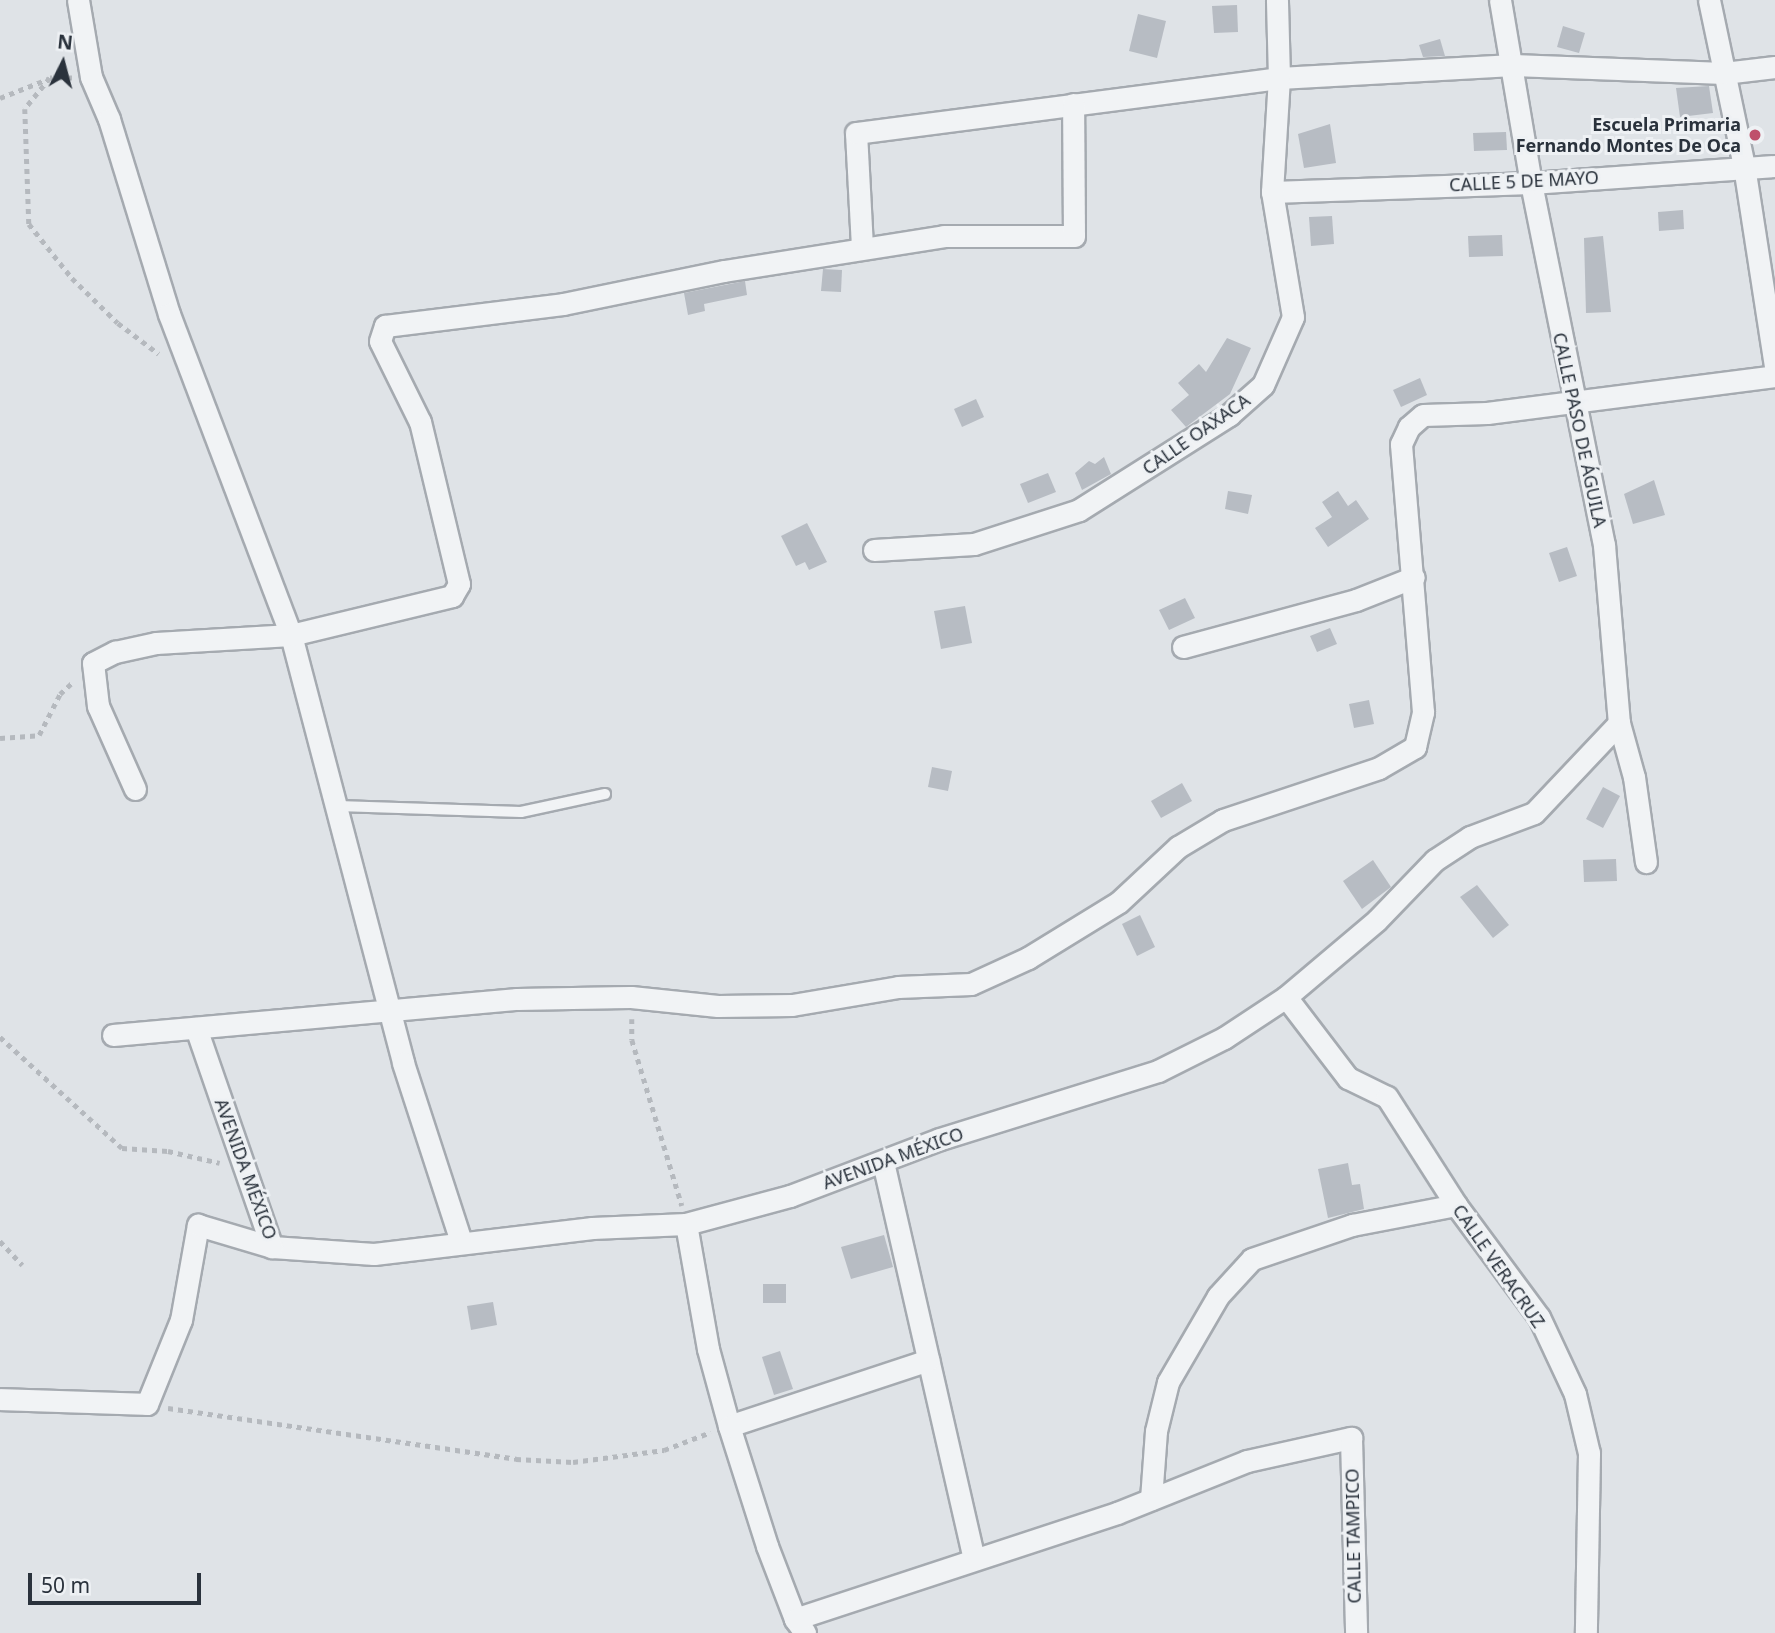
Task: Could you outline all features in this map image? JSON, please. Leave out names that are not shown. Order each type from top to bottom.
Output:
[{"type":"street","points":[[78,0],[91,78],[108,119],[169,314],[291,635],[338,806],[389,1010],[461,1241]]},
{"type":"street","name":"CALLE OAXACA","points":[[874,550],[974,544],[1079,510],[1229,415],[1263,385],[1293,317],[1272,192],[1279,78],[1277,0]]},
{"type":"street","name":"CALLE PASO DE ÁGUILA","points":[[1500,0],[1572,399],[1605,545],[1619,723],[1634,777],[1646,862]]},
{"type":"street","points":[[1709,0],[1744,166],[1775,366]]},
{"type":"street","points":[[862,247],[856,133],[1279,78],[1513,65],[1724,73],[1775,67]]},
{"type":"street","points":[[135,789],[98,706],[93,663],[115,652],[156,643],[291,635],[452,596],[459,584],[420,422],[380,341],[385,326],[563,304],[862,247],[944,236],[1074,236],[1073,104]]},
{"type":"street","name":"CALLE 5 DE MAYO","points":[[1272,192],[1531,183],[1744,166],[1775,166]]},
{"type":"street","points":[[113,1035],[517,999],[631,997],[718,1006],[792,1005],[898,986],[971,984],[1028,958],[1119,902],[1178,848],[1223,820],[1379,768],[1415,747],[1423,712],[1401,444],[1409,427],[1423,415],[1487,413],[1572,399],[1775,376]]},
{"type":"street","points":[[1183,647],[1356,600],[1414,578]]},
{"type":"street","name":"AVENIDA MÉXICO","points":[[196,1028],[272,1247],[374,1254],[461,1241],[686,1224],[790,1196],[940,1139],[1158,1071],[1224,1038],[1286,996],[1377,919],[1435,860],[1470,836],[1534,813],[1619,723]]},
{"type":"street","name":"CALLE VERACRUZ","points":[[1286,996],[1348,1079],[1387,1097],[1455,1205],[1539,1317],[1575,1394],[1589,1453],[1586,1633]]},
{"type":"street","points":[[883,1162],[974,1558]]},
{"type":"street","points":[[686,1224],[708,1349],[729,1426],[800,1626],[974,1558],[1151,1499],[1156,1431],[1168,1382],[1218,1296],[1252,1259],[1352,1226],[1455,1205]]},
{"type":"street","points":[[0,1399],[147,1404],[181,1320],[198,1225],[272,1247]]},
{"type":"street","points":[[729,1426],[928,1360]]},
{"type":"street","name":"CALLE TAMPICO","points":[[1151,1499],[1247,1461],[1351,1438],[1356,1633]]},
{"type":"lane","points":[[338,806],[521,812],[605,794]]},
{"type":"path","points":[[0,98],[50,78],[91,78]]},
{"type":"path","points":[[50,78],[25,109],[29,224],[72,278],[118,323],[157,349],[162,360]]},
{"type":"path","points":[[0,738],[39,735],[60,694],[93,663]]},
{"type":"path","points":[[631,997],[632,1040],[670,1156],[686,1224]]},
{"type":"path","points":[[0,1037],[121,1149],[168,1151],[245,1170]]},
{"type":"path","points":[[0,1241],[22,1265]]},
{"type":"path","points":[[147,1404],[516,1459],[573,1462],[664,1450],[729,1426]]},
{"type":"building","points":[[1237,5],[1238,32],[1214,33],[1212,6]]},
{"type":"building","points":[[1138,14],[1166,21],[1157,58],[1129,51]]},
{"type":"building","points":[[1563,26],[1585,33],[1579,53],[1557,47]]},
{"type":"building","points":[[1440,39],[1445,56],[1423,57],[1419,45]]},
{"type":"building","points":[[1709,86],[1713,113],[1680,117],[1676,88]]},
{"type":"building","points":[[1330,124],[1336,163],[1304,168],[1298,134]]},
{"type":"building","points":[[1506,132],[1507,150],[1474,151],[1473,133]]},
{"type":"building","points":[[1683,210],[1684,229],[1659,231],[1658,212]]},
{"type":"building","points":[[1332,216],[1334,244],[1311,246],[1309,217]]},
{"type":"building","points":[[1502,235],[1503,256],[1469,257],[1468,236]]},
{"type":"building","points":[[1603,236],[1611,312],[1586,313],[1584,238]]},
{"type":"building","points":[[823,269],[842,270],[841,292],[821,291]]},
{"type":"building","points":[[745,281],[747,295],[704,304],[705,311],[688,315],[684,293]]},
{"type":"building","points":[[1227,338],[1251,348],[1230,394],[1186,427],[1171,410],[1189,395],[1178,383],[1199,364],[1206,372]]},
{"type":"building","points":[[1420,378],[1427,395],[1401,407],[1393,390]]},
{"type":"building","points":[[976,399],[984,417],[962,427],[954,409]]},
{"type":"building","points":[[1104,457],[1111,474],[1082,490],[1075,473],[1089,461],[1095,464]]},
{"type":"building","points":[[1048,473],[1056,492],[1028,503],[1020,484]]},
{"type":"building","points":[[1654,480],[1665,515],[1633,524],[1624,494]]},
{"type":"building","points":[[1228,491],[1252,495],[1248,514],[1225,509]]},
{"type":"building","points":[[1338,491],[1348,506],[1356,500],[1369,519],[1328,547],[1315,528],[1332,517],[1322,502]]},
{"type":"building","points":[[807,523],[827,562],[809,570],[805,562],[796,566],[781,536]]},
{"type":"building","points":[[1567,547],[1577,576],[1559,582],[1549,553]]},
{"type":"building","points":[[1185,598],[1195,618],[1169,630],[1159,610]]},
{"type":"building","points":[[965,606],[972,643],[941,649],[934,611]]},
{"type":"building","points":[[1330,628],[1337,644],[1317,652],[1310,636]]},
{"type":"building","points":[[1369,700],[1374,724],[1354,728],[1349,704]]},
{"type":"building","points":[[932,767],[952,771],[948,791],[928,787]]},
{"type":"building","points":[[1182,783],[1192,801],[1161,818],[1151,801]]},
{"type":"building","points":[[1603,787],[1620,796],[1603,828],[1586,819]]},
{"type":"building","points":[[1616,859],[1617,881],[1584,882],[1583,860]]},
{"type":"building","points":[[1373,860],[1391,887],[1362,909],[1343,881]]},
{"type":"building","points":[[1477,885],[1509,925],[1493,938],[1460,897]]},
{"type":"building","points":[[1140,915],[1155,947],[1137,956],[1122,924]]},
{"type":"building","points":[[1348,1163],[1352,1185],[1360,1184],[1364,1209],[1328,1218],[1318,1169]]},
{"type":"building","points":[[884,1235],[893,1267],[851,1279],[841,1247]]},
{"type":"building","points":[[763,1284],[786,1284],[786,1303],[763,1303]]},
{"type":"building","points":[[493,1302],[497,1325],[471,1330],[467,1306]]},
{"type":"building","points":[[780,1351],[793,1389],[774,1395],[762,1357]]},
{"type":"place","name":"Escuela Primaria Fernando Montes De Oca","points":[[1755,135]]}]
